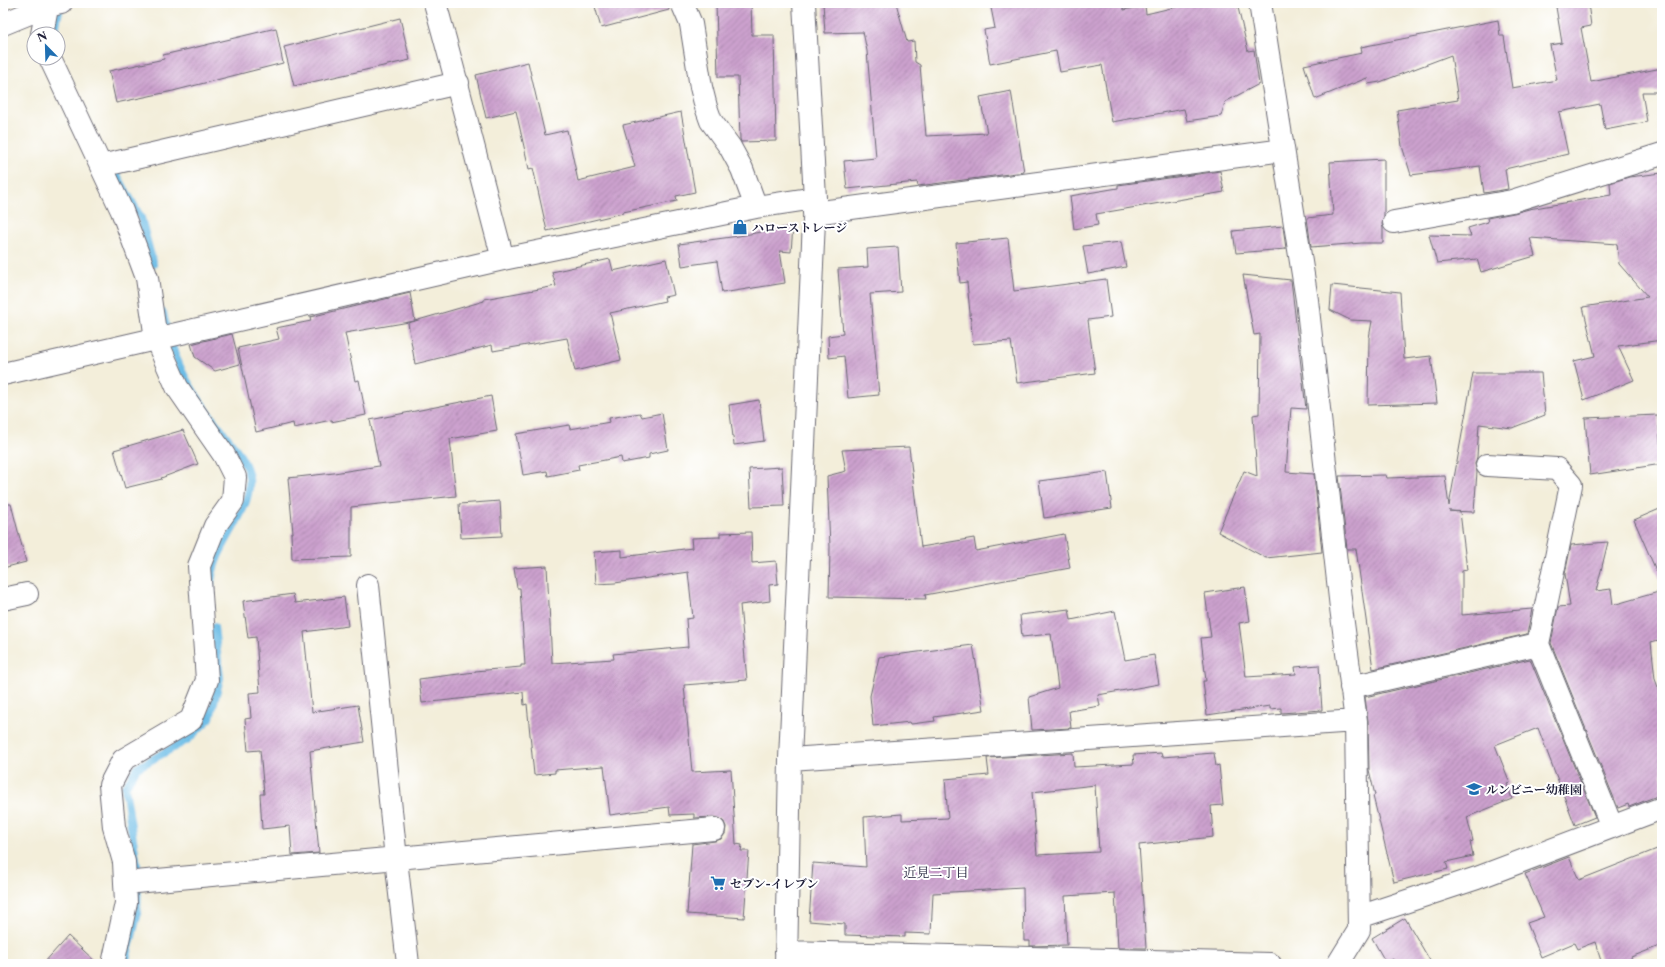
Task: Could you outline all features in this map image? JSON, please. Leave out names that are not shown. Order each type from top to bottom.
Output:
[{"type":"street","points":[[435,3],[458,83],[464,114],[503,259]]},
{"type":"street","points":[[682,3],[690,24],[706,107],[712,120],[730,147],[742,169],[756,207]]},
{"type":"street","points":[[804,3],[815,205],[790,759],[786,958],[1270,964]]},
{"type":"street","points":[[1260,3],[1307,300],[1341,608],[1356,721],[1359,930],[1338,964]]},
{"type":"street","points":[[3,24],[52,4]]},
{"type":"street","points":[[45,26],[52,4]]},
{"type":"street","points":[[54,66],[122,211],[147,278],[156,339],[177,388],[224,455],[235,477],[233,501],[215,526],[199,566],[207,680],[191,720],[123,760],[110,785],[114,827],[124,862],[126,903],[112,964]]},
{"type":"street","points":[[100,166],[458,83]]},
{"type":"street","points":[[3,374],[503,259],[756,207],[815,205],[1283,150]]},
{"type":"street","points":[[1394,222],[1512,201],[1662,154]]},
{"type":"street","points":[[1487,465],[1557,469],[1571,485],[1538,644],[1612,826]]},
{"type":"street","points":[[368,584],[408,964]]},
{"type":"street","points":[[3,599],[27,594]]},
{"type":"street","points":[[1352,687],[1538,644]]},
{"type":"street","points":[[790,759],[1356,721]]},
{"type":"street","points":[[1359,916],[1477,878],[1662,808]]},
{"type":"street","points":[[125,883],[714,829]]},
{"type":"building","points":[[594,3],[668,3],[669,10],[601,28]]},
{"type":"building","points":[[716,3],[751,3],[752,35],[774,35],[776,141],[741,142],[738,77],[718,77]]},
{"type":"building","points":[[823,3],[896,3],[907,42],[914,41],[915,62],[920,65],[926,136],[987,133],[980,97],[1011,91],[1024,172],[918,186],[917,182],[847,189],[844,161],[876,158],[867,51],[863,32],[825,33]]},
{"type":"building","points":[[990,3],[1123,3],[1124,10],[1145,6],[1146,14],[1192,3],[1237,3],[1248,51],[1254,50],[1259,84],[1225,102],[1221,116],[1187,121],[1184,109],[1112,122],[1102,65],[1060,72],[1056,51],[990,64],[984,30],[995,28]]},
{"type":"building","points":[[1588,3],[1591,26],[1581,28],[1591,82],[1662,68],[1662,92],[1642,92],[1647,122],[1605,130],[1600,104],[1559,112],[1568,154],[1505,169],[1508,189],[1484,193],[1480,166],[1411,175],[1402,146],[1397,110],[1458,100],[1451,55],[1380,82],[1368,84],[1367,78],[1315,99],[1304,65],[1362,53],[1361,47],[1498,20],[1500,36],[1504,36],[1512,88],[1557,80],[1550,45],[1562,43],[1556,7]]},
{"type":"building","points":[[400,18],[410,60],[294,86],[284,47]]},
{"type":"building","points":[[276,28],[283,63],[173,91],[116,103],[109,71],[164,59],[163,55]]},
{"type":"building","points":[[528,62],[545,135],[567,130],[578,181],[635,167],[623,125],[681,112],[695,192],[676,196],[677,201],[623,212],[547,231],[533,168],[529,169],[516,111],[486,118],[476,75]]},
{"type":"building","points":[[1384,159],[1384,216],[1382,224],[1383,243],[1311,247],[1307,218],[1333,215],[1330,162]]},
{"type":"building","points":[[1220,171],[1224,192],[1096,214],[1098,225],[1074,229],[1070,196],[1118,188],[1118,185]]},
{"type":"building","points":[[1662,173],[1662,340],[1618,346],[1634,380],[1584,400],[1574,361],[1595,356],[1583,307],[1648,297],[1619,264],[1617,244],[1530,238],[1535,256],[1481,272],[1477,259],[1437,263],[1429,235],[1471,236],[1468,228],[1488,222],[1487,218],[1611,195],[1610,183],[1629,177]]},
{"type":"building","points":[[793,226],[791,252],[780,251],[785,283],[722,293],[717,261],[682,266],[679,244],[739,236]]},
{"type":"building","points":[[1283,226],[1286,249],[1236,253],[1233,231]]},
{"type":"building","points":[[1008,238],[1014,291],[1106,279],[1111,317],[1088,320],[1095,373],[1017,383],[1011,341],[973,344],[967,282],[960,283],[956,243]]},
{"type":"building","points":[[1121,242],[1126,267],[1088,274],[1083,246]]},
{"type":"building","points":[[898,247],[901,292],[870,294],[879,395],[848,398],[844,356],[829,358],[828,336],[843,334],[838,269],[868,267],[867,249]]},
{"type":"building","points":[[610,259],[613,271],[666,259],[674,295],[664,297],[665,301],[610,313],[621,360],[575,371],[567,338],[493,351],[492,345],[415,364],[408,323],[484,301],[484,299],[556,286],[552,272]]},
{"type":"building","points":[[1243,275],[1291,280],[1306,409],[1291,408],[1286,472],[1314,474],[1322,552],[1266,558],[1218,532],[1244,471],[1257,476],[1253,415],[1259,414],[1260,334],[1254,335]]},
{"type":"building","points":[[1332,285],[1400,292],[1404,359],[1431,356],[1437,403],[1368,405],[1369,338],[1372,321],[1350,320],[1330,310]]},
{"type":"building","points":[[410,293],[415,321],[345,333],[355,381],[359,380],[366,415],[331,422],[331,420],[294,428],[293,423],[256,432],[238,348],[279,339],[276,328],[311,321],[310,317]]},
{"type":"building","points":[[232,334],[240,364],[215,371],[195,357],[191,344]]},
{"type":"building","points":[[1473,373],[1541,373],[1545,415],[1512,428],[1479,424],[1477,457],[1475,464],[1477,472],[1474,512],[1449,511],[1460,512],[1467,570],[1462,571],[1462,615],[1532,609],[1527,634],[1373,669],[1356,549],[1347,549],[1339,476],[1386,475],[1387,478],[1445,476],[1449,506]]},
{"type":"building","points":[[491,396],[497,431],[450,439],[456,496],[351,507],[351,557],[292,559],[291,533],[293,533],[288,478],[379,466],[370,420]]},
{"type":"building","points":[[759,400],[764,441],[734,445],[729,405]]},
{"type":"building","points":[[640,413],[642,417],[662,413],[668,450],[649,454],[649,458],[622,463],[621,457],[578,465],[579,470],[548,476],[547,471],[523,475],[516,434],[569,425],[570,429],[610,422],[609,418]]},
{"type":"building","points":[[1658,415],[1662,464],[1590,475],[1585,418]]},
{"type":"building","points":[[183,430],[198,464],[161,478],[162,479],[125,488],[114,450]]},
{"type":"building","points":[[909,447],[921,547],[974,538],[976,551],[1064,534],[1070,568],[925,595],[926,599],[829,597],[830,547],[827,476],[846,471],[842,450]]},
{"type":"building","points":[[782,467],[784,506],[751,507],[749,469]]},
{"type":"building","points":[[1107,472],[1112,508],[1044,518],[1039,481]]},
{"type":"building","points":[[500,501],[502,536],[461,538],[459,504]]},
{"type":"building","points":[[3,504],[11,504],[26,562],[3,568]]},
{"type":"building","points":[[1662,508],[1662,584],[1634,520]]},
{"type":"building","points":[[751,532],[752,563],[776,561],[778,584],[769,585],[770,601],[740,605],[747,680],[684,685],[692,772],[731,770],[736,844],[742,845],[741,851],[749,851],[744,918],[687,914],[692,844],[721,839],[725,834],[726,827],[724,822],[719,818],[713,817],[694,818],[694,814],[670,815],[669,807],[610,815],[604,766],[555,770],[555,773],[534,775],[527,704],[524,705],[523,692],[422,703],[419,679],[475,671],[521,667],[521,665],[525,665],[520,588],[517,588],[514,568],[547,566],[552,663],[614,659],[613,654],[688,647],[686,619],[693,618],[688,572],[615,583],[596,584],[594,552],[622,550],[622,557],[692,548],[691,538],[720,537],[720,533]]},
{"type":"building","points":[[1608,542],[1596,591],[1611,589],[1613,605],[1662,591],[1662,639],[1651,642],[1655,679],[1662,698],[1662,794],[1629,807],[1628,804],[1618,808],[1551,643],[1558,607],[1570,606],[1565,574],[1571,545]]},
{"type":"building","points":[[1245,587],[1250,621],[1239,623],[1246,677],[1296,674],[1295,667],[1319,665],[1322,710],[1281,713],[1281,708],[1270,709],[1270,706],[1207,715],[1203,681],[1206,681],[1201,638],[1211,637],[1205,593]]},
{"type":"building","points":[[293,594],[295,603],[344,597],[348,626],[304,632],[312,712],[358,705],[364,742],[310,751],[319,853],[292,855],[290,826],[262,829],[260,794],[264,794],[260,750],[248,751],[245,719],[251,718],[249,693],[260,692],[256,637],[248,638],[243,601]]},
{"type":"building","points":[[1069,609],[1071,620],[1115,611],[1125,660],[1154,655],[1159,684],[1098,695],[1100,706],[1069,711],[1071,728],[1032,730],[1029,697],[1058,688],[1051,634],[1022,637],[1020,615]]},
{"type":"building","points":[[973,645],[984,710],[934,717],[935,721],[873,726],[870,696],[879,657]]},
{"type":"building","points":[[1530,659],[1595,817],[1575,825],[1538,728],[1495,745],[1510,783],[1507,784],[1512,799],[1467,817],[1473,841],[1470,842],[1473,856],[1446,862],[1448,869],[1394,882],[1373,796],[1375,795],[1369,770],[1368,721],[1365,697]]},
{"type":"building","points":[[1073,753],[1074,767],[1134,764],[1133,755],[1161,753],[1162,757],[1214,753],[1216,766],[1219,765],[1223,805],[1211,806],[1213,837],[1139,845],[1146,948],[1118,948],[1115,893],[1065,896],[1067,945],[1030,946],[1030,941],[1024,941],[1023,888],[933,893],[931,934],[905,933],[905,937],[845,935],[845,924],[809,921],[813,863],[866,867],[864,817],[902,814],[902,820],[948,818],[945,779],[989,775],[987,758]],"holes":[[[1095,785],[1099,852],[1037,855],[1032,792]]]},
{"type":"building","points":[[1662,847],[1662,945],[1631,957],[1633,964],[1602,964],[1595,942],[1577,949],[1574,943],[1541,957],[1527,923],[1544,917],[1525,874],[1569,857],[1579,880]]},
{"type":"building","points":[[1405,918],[1432,964],[1396,964],[1393,959],[1386,963],[1372,938]]},
{"type":"building","points":[[68,936],[98,964],[43,964]]},
{"type":"waterway","points":[[56,26],[60,6]]},
{"type":"waterway","points":[[113,168],[141,218],[153,264]]},
{"type":"waterway","points":[[163,313],[171,343],[183,373],[209,414],[233,444],[247,469],[249,478],[248,492],[244,506],[216,561],[212,576],[211,591]]},
{"type":"waterway","points":[[125,964],[137,916],[138,872],[125,787],[137,768],[187,740],[210,718],[220,678],[214,627]]},
{"type":"place","name":"ハローストレージ","points":[[740,227]]},
{"type":"place","name":"ルンビニー幼稚園","points":[[1474,789]]},
{"type":"place","name":"セブン-イレブン","points":[[718,883]]},
{"type":"district","name":"近見二丁目","points":[[936,872]]}]
